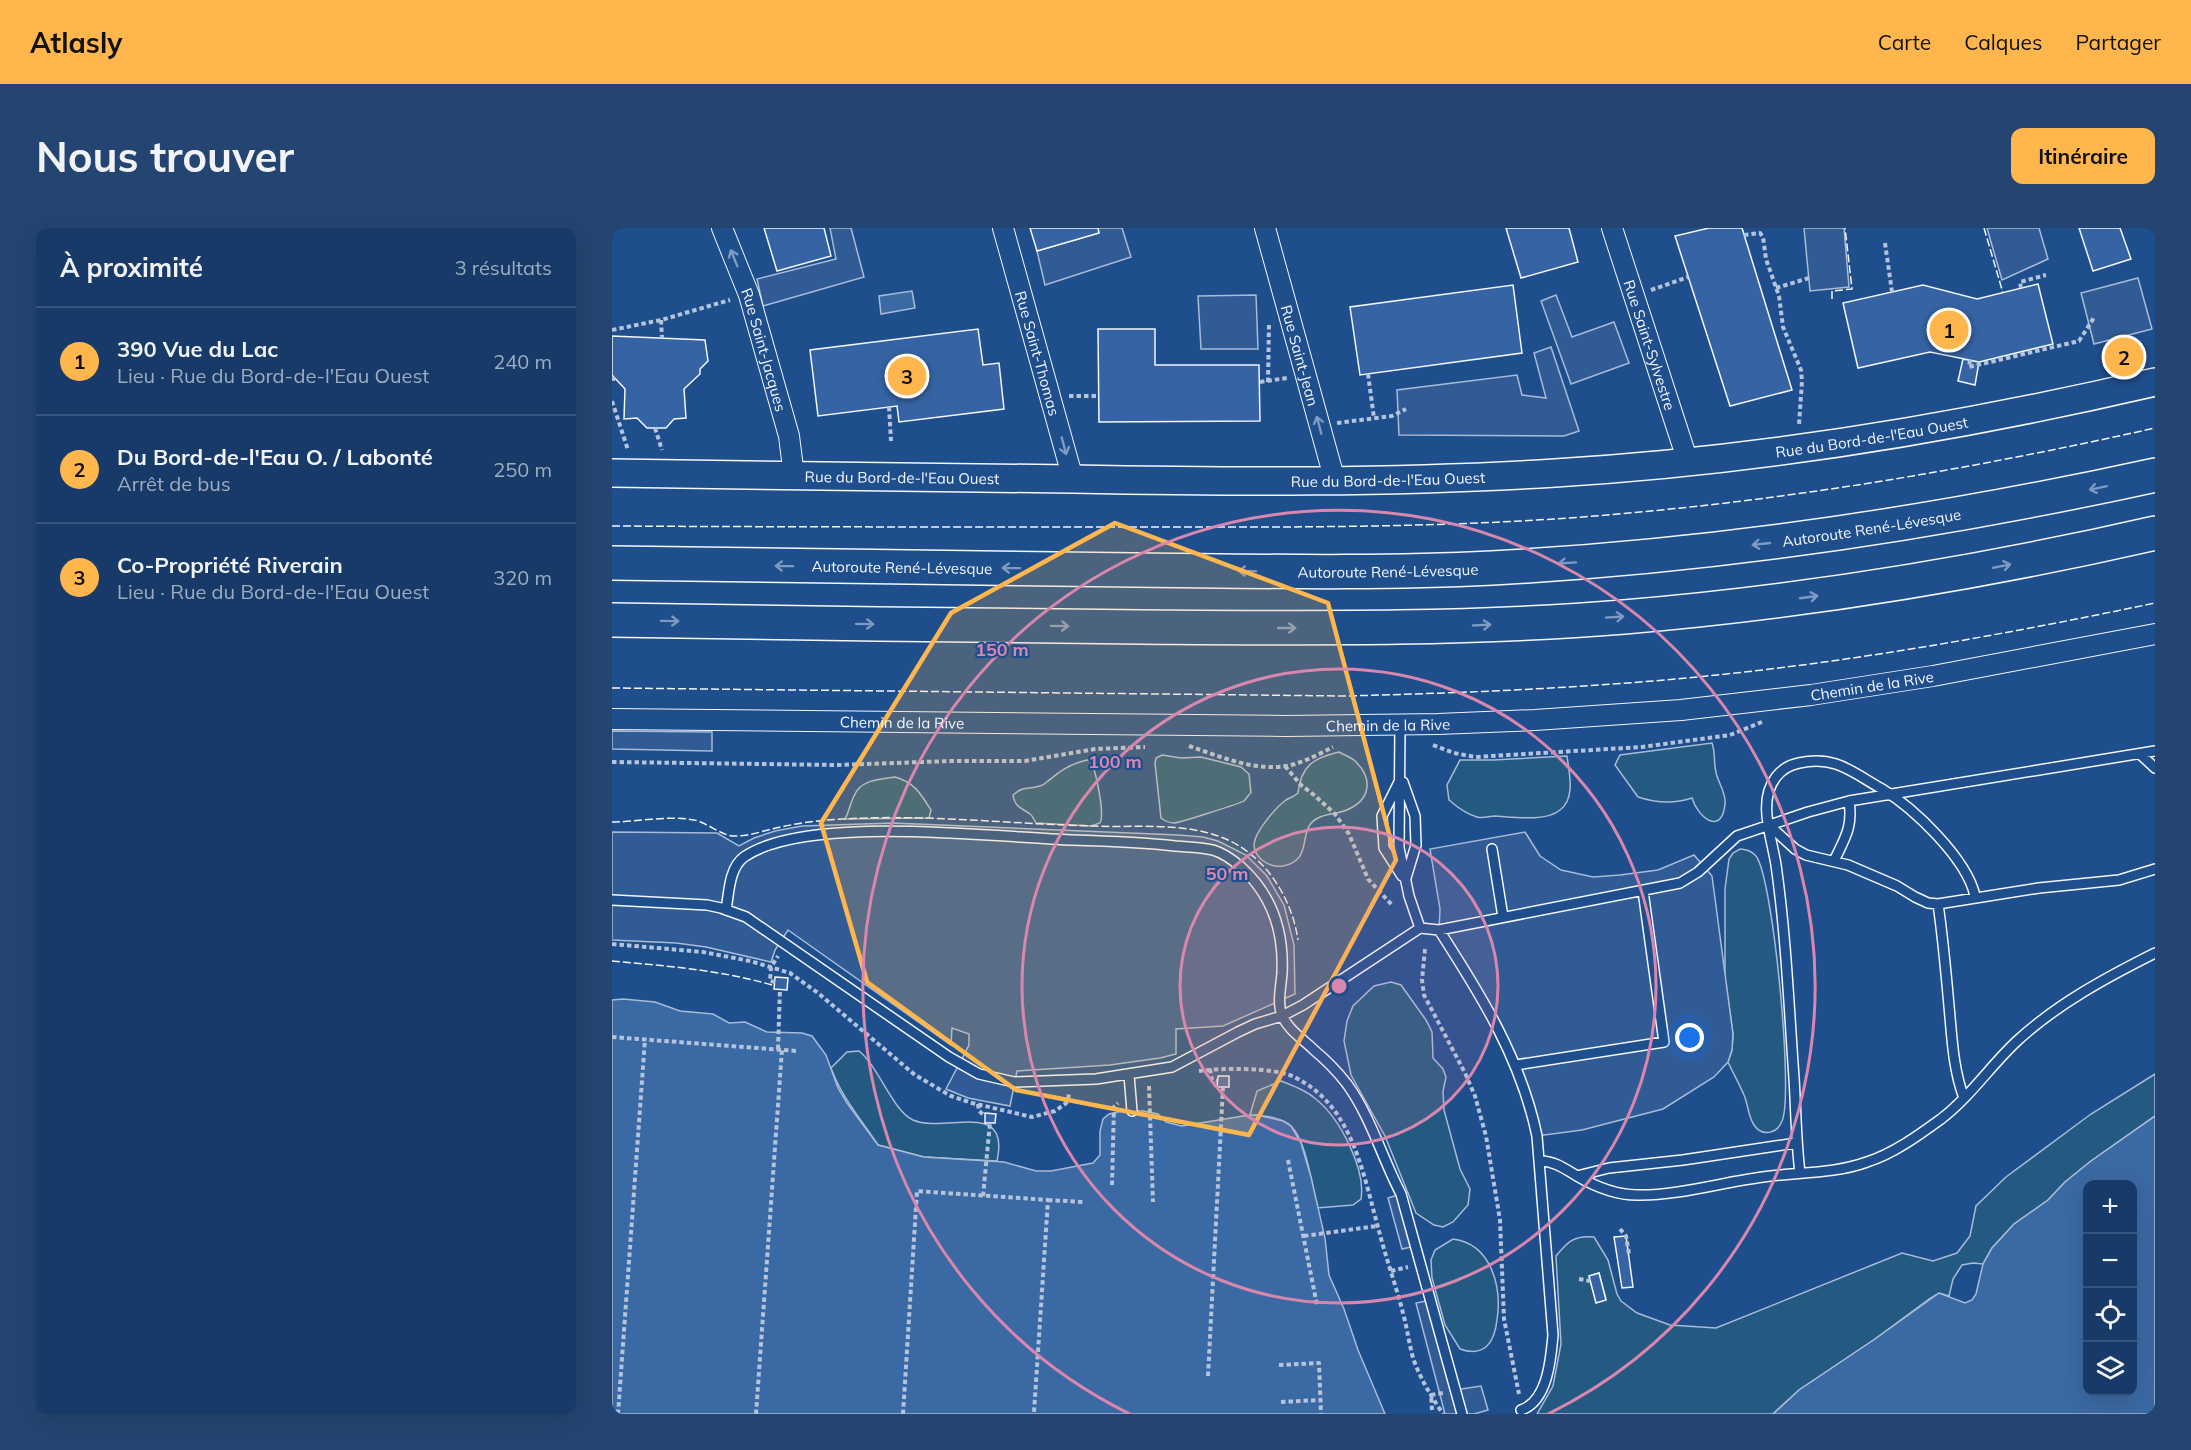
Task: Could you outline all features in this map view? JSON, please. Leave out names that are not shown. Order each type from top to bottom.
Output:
[{"type":"highway","name":"Autoroute René-Lévesque","points":[[612,563],[1306,572],[1490,568],[1647,557],[1845,534],[1992,509],[2155,475]]},
{"type":"highway","points":[[612,620],[1368,629],[1537,622],[1669,613],[1849,591],[1959,574],[2155,534]]},
{"type":"street","name":"Rue Saint-Jacques","points":[[722,228],[749,295],[789,436],[794,476]]},
{"type":"street","name":"Rue Saint-Thomas","points":[[1003,228],[1073,479]]},
{"type":"street","name":"Rue Saint-Jean","points":[[1265,228],[1335,481]]},
{"type":"street","name":"Rue Saint-Sylvestre","points":[[1612,228],[1688,462]]},
{"type":"street","name":"Rue du Bord-de-l'Eau Ouest","points":[[612,473],[1335,481],[1555,473],[1688,462],[1834,445],[1930,429],[2155,382]]},
{"type":"street","name":"Chemin de la Rive","points":[[612,719],[1286,726],[1535,720],[1681,710],[1783,699],[1933,676],[2155,634]]},
{"type":"lane","points":[[1400,725],[1399,848],[1405,881],[1420,928]]},
{"type":"lane","points":[[612,900],[683,903],[726,910],[759,924],[931,1046],[979,1074],[1014,1082],[1096,1079],[1172,1067],[1256,1024],[1282,1016],[1420,928],[1439,930],[1668,886],[1689,879],[1737,836],[1849,801],[2155,751]]},
{"type":"lane","points":[[2140,754],[2155,768]]},
{"type":"lane","points":[[1800,1173],[1781,917],[1776,865],[1768,825],[1767,807],[1770,786],[1783,769],[1792,765],[1827,760],[1838,764],[1889,793],[1922,820],[1970,878],[1975,896]]},
{"type":"lane","points":[[1401,777],[1382,816],[1384,848],[1405,881]]},
{"type":"lane","points":[[1401,777],[1415,816],[1416,845],[1405,881]]},
{"type":"lane","points":[[1834,861],[1851,823],[1849,801]]},
{"type":"lane","points":[[1768,825],[1795,849],[1806,855],[1867,872],[1928,903],[1938,904],[1975,896],[2108,882],[2155,868]]},
{"type":"lane","points":[[726,910],[734,870],[744,857],[767,846],[817,835],[910,832],[1157,844],[1212,849],[1234,861],[1248,873],[1274,912],[1282,947],[1280,1005],[1282,1016],[1288,1026],[1322,1057],[1348,1086],[1365,1115],[1401,1194],[1462,1414]]},
{"type":"lane","points":[[1492,849],[1503,917]]},
{"type":"lane","points":[[1516,1065],[1664,1042],[1642,891]]},
{"type":"lane","points":[[1938,904],[1952,1039],[1957,1076],[1964,1098]]},
{"type":"lane","points":[[1439,930],[1485,1001],[1516,1065],[1531,1110],[1540,1161],[1552,1341],[1550,1360],[1539,1394],[1531,1405],[1521,1410]]},
{"type":"lane","points":[[1540,1161],[1558,1165],[1612,1192],[1639,1195],[1849,1168],[1869,1162],[1942,1118],[1964,1098],[2015,1042],[2032,1028],[2096,985],[2155,953]]},
{"type":"lane","points":[[1130,1075],[1132,1111]]},
{"type":"lane","points":[[1577,1176],[1609,1168],[1683,1160],[1796,1143]]},
{"type":"path","points":[[1744,235],[1760,233],[1763,237],[1766,259],[1776,288],[1783,327],[1802,376],[1799,425]]},
{"type":"path","points":[[1885,243],[1892,292]]},
{"type":"path","points":[[2021,288],[2020,282],[2046,275]]},
{"type":"path","points":[[1634,296],[1688,277]]},
{"type":"path","points":[[1776,288],[1809,278]]},
{"type":"path","points":[[612,330],[661,320],[749,295]]},
{"type":"path","points":[[1970,360],[1969,367],[2079,341],[2095,316]]},
{"type":"path","points":[[661,320],[662,338]]},
{"type":"path","points":[[1268,382],[1269,322]]},
{"type":"path","points":[[1260,382],[1305,373]]},
{"type":"path","points":[[1368,374],[1374,418]]},
{"type":"path","points":[[1050,396],[1099,396]]},
{"type":"path","points":[[612,401],[628,450]]},
{"type":"path","points":[[889,407],[891,441]]},
{"type":"path","points":[[1319,426],[1392,416],[1406,409]]},
{"type":"path","points":[[655,428],[662,451]]},
{"type":"path","name":"Chemin de la Rive","points":[[1180,746],[1188,746],[1248,764],[1286,766],[1304,761],[1340,745]]},
{"type":"path","points":[[612,762],[838,765],[950,760],[1025,761],[1095,749],[1155,746]]},
{"type":"path","points":[[1286,766],[1300,785],[1327,805],[1340,820],[1349,834],[1368,879],[1393,906]]},
{"type":"path","points":[[612,944],[703,952],[771,967],[790,974],[801,980],[842,1013],[915,1075],[951,1096],[1032,1117],[1054,1111],[1068,1101],[1069,1095]]},
{"type":"path","points":[[1425,949],[1422,980],[1424,995],[1468,1080],[1486,1136],[1500,1220],[1504,1319],[1519,1394]]},
{"type":"path","points":[[771,967],[769,979],[775,982]]},
{"type":"path","points":[[756,1414],[780,1049],[780,989]]},
{"type":"path","points":[[842,1013],[845,1008]]},
{"type":"path","points":[[612,1037],[797,1051]]},
{"type":"path","points":[[618,1414],[645,1039]]},
{"type":"path","points":[[1210,1069],[1212,1080],[1217,1081]]},
{"type":"path","points":[[1193,1070],[1287,1074],[1309,1086],[1321,1096],[1341,1120],[1367,1180],[1413,1356],[1431,1395],[1443,1414]]},
{"type":"path","points":[[1208,1376],[1223,1087]]},
{"type":"path","points":[[1149,1090],[1153,1202]]},
{"type":"path","points":[[978,1104],[979,1111],[985,1116]]},
{"type":"path","points":[[1112,1185],[1114,1107]]},
{"type":"path","points":[[983,1196],[990,1123]]},
{"type":"path","points":[[1288,1160],[1317,1305]]},
{"type":"path","points":[[903,1414],[917,1191],[1083,1202]]},
{"type":"path","points":[[1034,1412],[1048,1200]]},
{"type":"path","points":[[1304,1236],[1378,1226]]},
{"type":"path","points":[[1620,1229],[1626,1236],[1629,1254]]},
{"type":"path","points":[[1391,1270],[1407,1267]]},
{"type":"path","points":[[1579,1280],[1590,1281]]},
{"type":"path","points":[[1279,1365],[1319,1363],[1321,1414]]},
{"type":"path","points":[[1431,1395],[1439,1393]]},
{"type":"path","points":[[1431,1395],[1432,1410]]},
{"type":"path","points":[[1281,1402],[1320,1400]]},
{"type":"highlighted area","points":[[1115,523],[1328,603],[1396,860],[1249,1135],[1016,1090],[867,982],[821,823],[951,613]]},
{"type":"shaded area","points":[[830,228],[851,228],[864,277],[763,306],[757,279],[836,259]]},
{"type":"shaded area","points":[[1098,228],[1122,228],[1131,257],[1045,285],[1037,251],[1099,233]]},
{"type":"shaded area","points":[[1804,228],[1844,228],[1849,287],[1810,291]]},
{"type":"shaded area","points":[[1987,228],[2039,228],[2048,259],[2002,280]]},
{"type":"shaded area","points":[[2138,278],[2152,329],[2094,344],[2081,293]]},
{"type":"shaded area","points":[[912,291],[915,308],[881,314],[879,296]]},
{"type":"shaded area","points":[[1256,295],[1258,349],[1201,349],[1198,296]]},
{"type":"shaded area","points":[[1556,295],[1572,337],[1614,322],[1629,363],[1571,384],[1541,301]]},
{"type":"shaded area","points":[[1551,347],[1579,431],[1564,436],[1399,435],[1397,390],[1517,375],[1522,395],[1546,398],[1534,353]]},
{"type":"shaded area","points":[[612,731],[712,732],[712,751],[612,749]]},
{"type":"shaded area","points":[[1712,743],[1716,772],[1725,800],[1723,814],[1715,821],[1704,817],[1699,812],[1692,798],[1665,802],[1638,797],[1615,765],[1620,755]]},
{"type":"shaded area","points":[[1339,752],[1361,767],[1367,780],[1362,799],[1349,809],[1322,816],[1311,823],[1302,851],[1293,863],[1277,866],[1264,862],[1257,855],[1254,846],[1262,827],[1282,803],[1298,793],[1305,770],[1315,760]]},
{"type":"shaded area","points":[[1162,755],[1181,758],[1201,757],[1241,767],[1249,774],[1251,793],[1244,801],[1178,822],[1167,822],[1161,818],[1155,763],[1156,758]]},
{"type":"shaded area","points":[[1567,756],[1570,792],[1565,805],[1554,814],[1520,818],[1495,816],[1479,818],[1458,808],[1449,800],[1447,785],[1460,760]]},
{"type":"shaded area","points":[[1087,760],[1091,761],[1101,802],[1100,823],[1091,826],[1036,823],[1031,815],[1015,803],[1013,795],[1017,792],[1042,785],[1064,769]]},
{"type":"shaded area","points":[[895,777],[912,785],[920,794],[931,810],[929,818],[845,819],[854,796],[861,786],[871,781]]},
{"type":"shaded area","points":[[893,823],[1178,835],[1218,841],[1246,855],[1267,876],[1284,905],[1294,945],[1295,994],[1223,1026],[1176,1029],[1176,1054],[1110,1065],[1017,1071],[1010,1106],[968,1098],[946,1089],[969,1045],[969,1034],[952,1028],[951,1045],[788,930],[775,950],[771,962],[706,947],[612,940],[612,832],[717,833],[739,846],[775,831],[802,826]]},
{"type":"shaded area","points":[[1525,832],[1540,856],[1561,870],[1593,877],[1620,875],[1658,870],[1694,855],[1712,876],[1733,1034],[1732,1050],[1728,1062],[1714,1077],[1663,1109],[1582,1130],[1537,1136],[1516,1065],[1439,930],[1440,909],[1430,849]]},
{"type":"shaded area","points":[[1740,849],[1756,856],[1762,872],[1769,903],[1780,987],[1784,1031],[1785,1103],[1780,1125],[1769,1132],[1761,1131],[1754,1125],[1744,1095],[1728,1062],[1732,1050],[1733,1034],[1725,978],[1725,889],[1729,859]]},
{"type":"shaded area","points":[[1391,982],[1401,985],[1432,1032],[1433,1058],[1443,1069],[1446,1077],[1443,1091],[1444,1110],[1460,1169],[1470,1189],[1468,1205],[1453,1222],[1443,1227],[1434,1225],[1416,1213],[1385,1136],[1351,1075],[1344,1041],[1347,1021],[1353,1006],[1374,986]]},
{"type":"shaded area","points":[[612,1000],[655,1002],[680,1011],[713,1014],[729,1023],[745,1022],[767,1032],[802,1033],[812,1036],[826,1055],[838,1088],[847,1103],[878,1145],[924,1157],[1004,1162],[1036,1171],[1051,1171],[1093,1163],[1100,1155],[1100,1131],[1103,1119],[1109,1114],[1122,1111],[1158,1114],[1166,1122],[1182,1126],[1257,1115],[1283,1121],[1291,1126],[1301,1143],[1325,1238],[1329,1275],[1385,1414],[612,1414]]},
{"type":"shaded area","points":[[859,1051],[873,1067],[905,1115],[913,1120],[926,1123],[972,1122],[985,1124],[994,1130],[999,1142],[997,1161],[924,1157],[878,1145],[846,1099],[831,1068],[847,1052]]},
{"type":"shaded area","points":[[2155,1074],[2155,1116],[2091,1161],[2065,1182],[2048,1200],[2014,1224],[1992,1248],[1983,1264],[1962,1265],[1953,1279],[1949,1296],[1939,1293],[1929,1299],[1875,1339],[1799,1390],[1773,1414],[1537,1414],[1553,1386],[1561,1344],[1556,1256],[1572,1240],[1594,1237],[1608,1260],[1617,1294],[1621,1301],[1637,1313],[1670,1325],[1716,1328],[1902,1253],[1933,1261],[1957,1253],[1970,1236],[1976,1206],[2006,1177],[2091,1114]],"holes":[[[1599,1273],[1606,1299],[1596,1302],[1589,1276]]]},
{"type":"shaded area","points":[[1281,1081],[1305,1091],[1326,1108],[1350,1145],[1361,1187],[1361,1199],[1353,1205],[1317,1208],[1301,1142],[1291,1126],[1282,1120],[1250,1115],[1257,1091]]},
{"type":"shaded area","points":[[2155,1116],[2155,1414],[1773,1414],[1799,1390],[1939,1293],[1965,1303],[1972,1300],[1976,1294],[1983,1264],[1992,1248],[2014,1224],[2048,1200],[2065,1182]]},
{"type":"shaded area","points":[[1401,1194],[1416,1246],[1402,1249],[1388,1198]]},
{"type":"shaded area","points":[[1453,1239],[1477,1249],[1485,1258],[1496,1282],[1498,1308],[1495,1331],[1487,1346],[1477,1351],[1460,1349],[1445,1325],[1432,1278],[1431,1260],[1435,1250]]},
{"type":"shaded area","points":[[1431,1300],[1455,1390],[1481,1386],[1488,1410],[1474,1414],[1445,1414],[1416,1303]]},
{"type":"building","points":[[764,228],[824,228],[831,256],[777,271]]},
{"type":"building","points":[[1030,228],[1098,228],[1099,233],[1037,251]]},
{"type":"building","points":[[1506,228],[1569,228],[1578,262],[1521,278]]},
{"type":"building","points":[[1709,228],[1742,228],[1792,390],[1730,406],[1675,236]]},
{"type":"building","points":[[2079,228],[2120,228],[2131,259],[2093,271]]},
{"type":"building","points":[[2038,284],[2053,344],[1979,362],[1930,352],[1858,368],[1843,303],[1923,285],[1977,299]]},
{"type":"building","points":[[1513,285],[1522,353],[1360,375],[1350,307]]},
{"type":"building","points":[[978,329],[983,365],[999,363],[1004,409],[899,422],[897,406],[818,416],[810,350]]},
{"type":"building","points":[[1098,329],[1155,329],[1155,365],[1259,365],[1260,421],[1099,422]]},
{"type":"building","points":[[612,336],[705,340],[708,361],[700,369],[700,374],[684,389],[686,418],[674,419],[666,428],[647,428],[637,418],[624,419],[625,389],[612,375]]},
{"type":"building","points":[[1963,359],[1979,362],[1975,385],[1958,381]]},
{"type":"building","points":[[775,977],[788,978],[787,990],[774,989]]},
{"type":"building","points":[[1218,1076],[1229,1076],[1229,1087],[1217,1087]]},
{"type":"building","points":[[985,1113],[996,1114],[995,1123],[985,1123]]},
{"type":"building","points":[[1626,1236],[1633,1287],[1622,1288],[1614,1237]]},
{"type":"building","points":[[1599,1273],[1606,1300],[1596,1303],[1589,1276]]},
{"type":"fence","points":[[1832,299],[1832,291],[1852,289],[1845,228]]},
{"type":"fence","points":[[1984,228],[2003,293]]},
{"type":"fence","points":[[612,526],[1314,527],[1575,518],[1705,505],[1835,488],[1963,467],[2155,428]]},
{"type":"fence","points":[[612,688],[1344,696],[1617,684],[1820,663],[1988,636],[2155,603]]},
{"type":"fence","points":[[612,822],[663,818],[684,819],[699,821],[731,836],[809,822],[874,818],[937,818],[1196,830],[1228,840],[1255,857],[1275,881],[1283,895],[1290,910],[1298,940]]},
{"type":"fence","points":[[612,961],[715,972],[775,986]]},
{"type":"place","name":"390 Vue du Lac","points":[[1949,330]]},
{"type":"place","name":"Du Bord-de-l'Eau O. / Labonté","points":[[2124,357]]},
{"type":"place","name":"Co-Propriété Riverain","points":[[907,376]]}]
